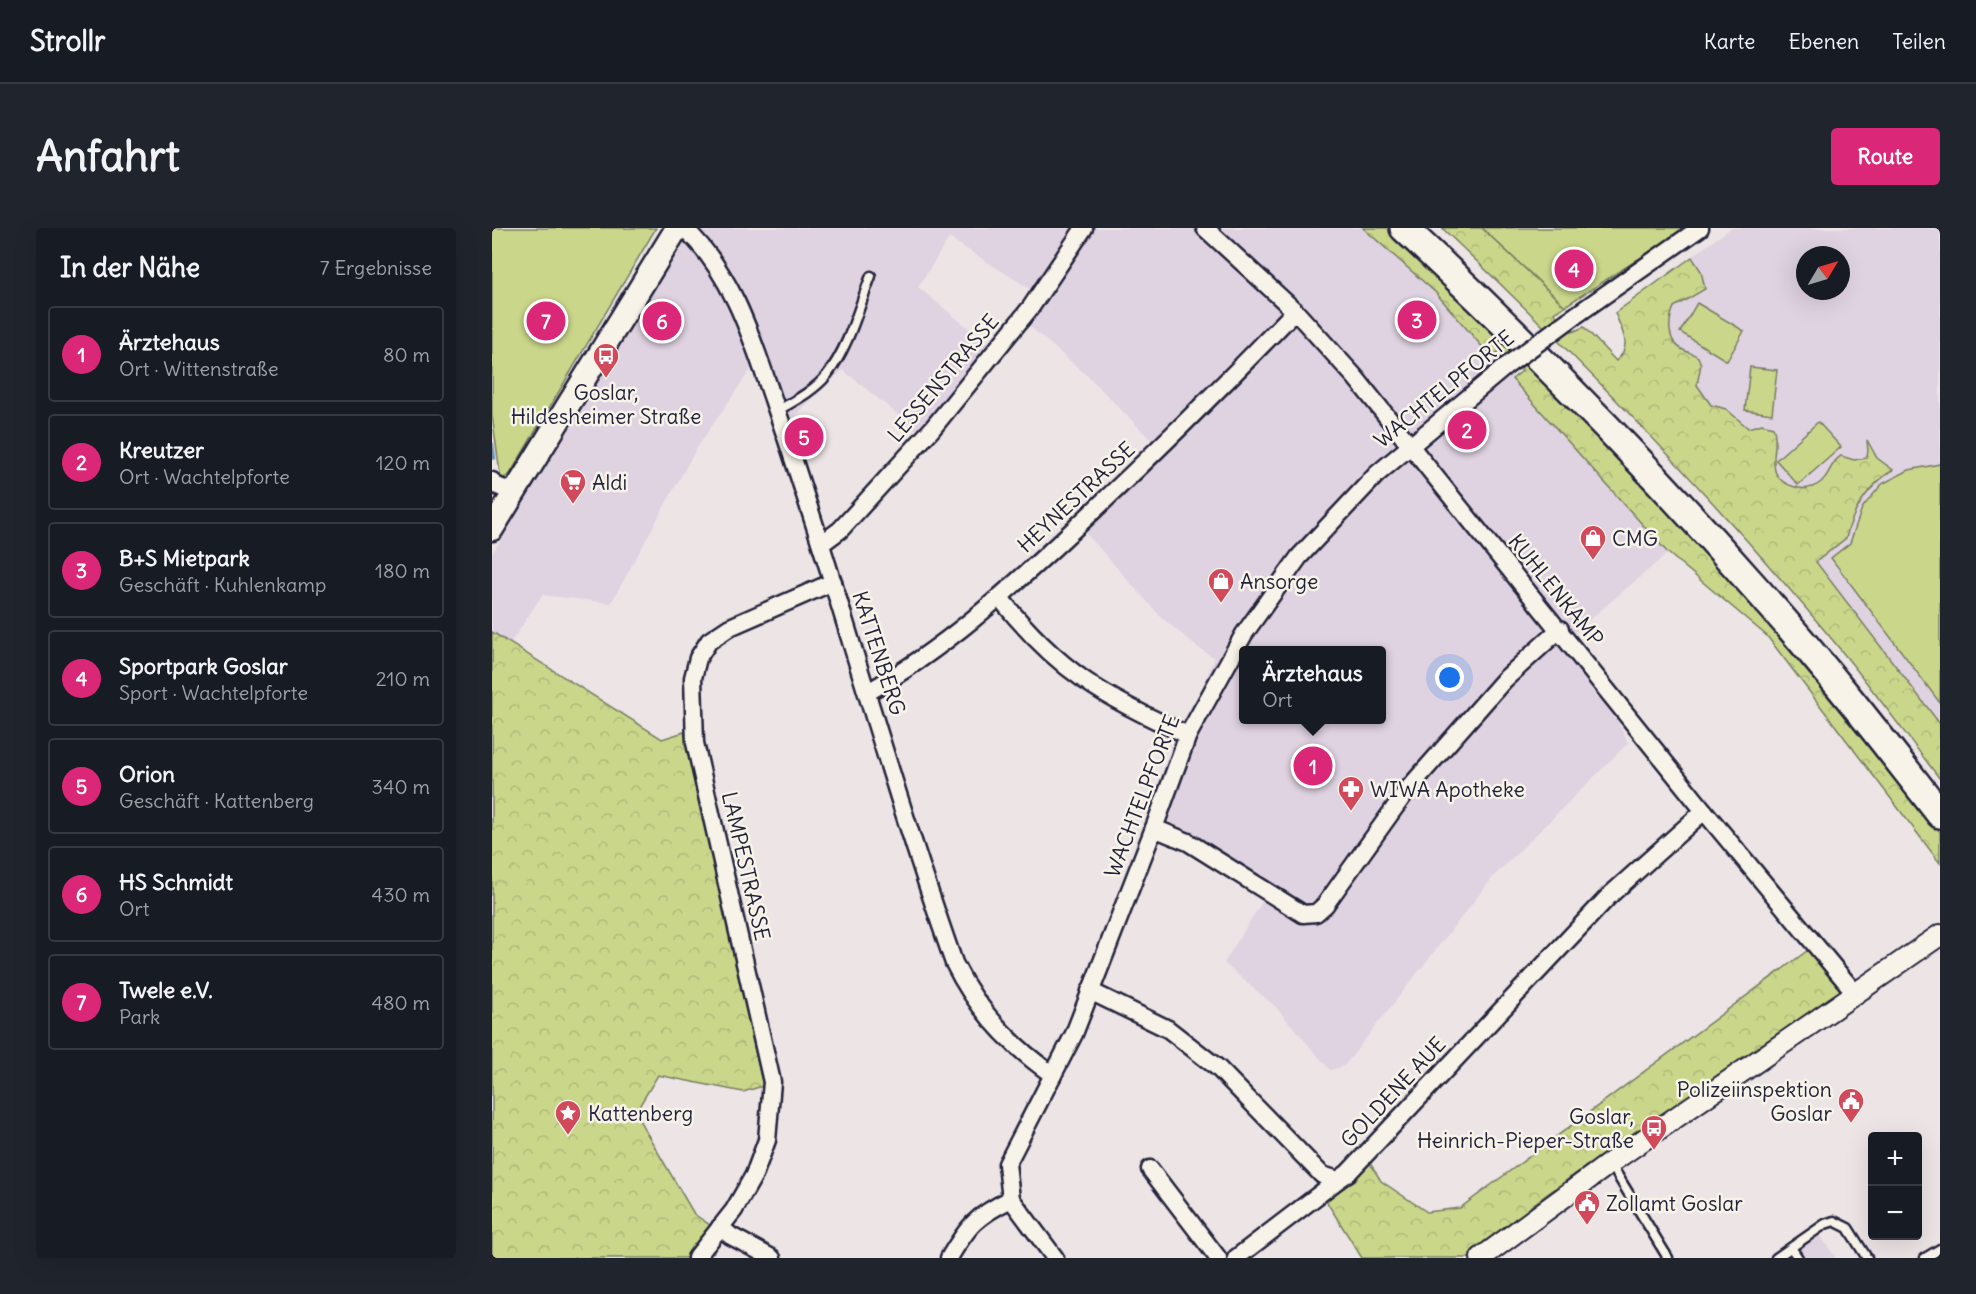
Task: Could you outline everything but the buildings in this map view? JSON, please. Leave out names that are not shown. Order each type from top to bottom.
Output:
[{"type":"highway","points":[[1404,228],[1538,356],[1704,531],[1815,659],[1940,814]]},
{"type":"highway","points":[[1428,228],[1551,346],[1742,549],[1940,788]]},
{"type":"main road","points":[[492,529],[677,228]]},
{"type":"street","name":"KATTENBERG","points":[[684,228],[710,255],[736,302],[777,411],[954,963],[965,986],[980,1007],[1034,1062],[1053,1075]]},
{"type":"street","name":"LESSENSTRASSE","points":[[821,544],[840,530],[932,429],[1031,307],[1084,228]]},
{"type":"street","name":"KUHLENKAMP","points":[[1205,228],[1295,311],[1355,377],[1560,629],[1704,811],[1856,994]]},
{"type":"street","name":"WACHTELPFORTE","points":[[1011,1199],[1007,1164],[1074,1034],[1188,735],[1244,634],[1278,584],[1352,498],[1411,444],[1505,367],[1700,228]]},
{"type":"street","name":"HEYNESTRASSE","points":[[868,692],[892,679],[1000,598],[1197,413],[1295,311]]},
{"type":"street","points":[[492,481],[495,485],[513,493]]},
{"type":"street","name":"LAMPESTRASSE","points":[[696,1258],[746,1191],[767,1140],[772,1082],[695,743],[693,678],[698,658],[709,641],[730,627],[833,582]]},
{"type":"street","points":[[1000,598],[1050,655],[1092,687],[1132,710],[1188,735]]},
{"type":"street","points":[[1154,828],[1188,842],[1303,914],[1316,914],[1325,905],[1408,789],[1504,680],[1560,629]]},
{"type":"street","name":"GOLDENE AUE","points":[[1236,1258],[1348,1173],[1609,896],[1704,811]]},
{"type":"street","points":[[1481,1258],[1610,1162],[1940,935]]},
{"type":"street","points":[[1090,991],[1168,1029],[1218,1068],[1322,1175],[1338,1180]]},
{"type":"street","points":[[1150,1169],[1218,1258]]},
{"type":"street","points":[[949,1258],[968,1226],[990,1209],[1011,1199],[1055,1258]]},
{"type":"street","points":[[720,1227],[731,1236],[772,1258]]},
{"type":"lane","points":[[777,411],[805,394],[826,376],[844,347],[871,276]]},
{"type":"lane","points":[[1610,1162],[1668,1258]]},
{"type":"lane","points":[[1776,1258],[1825,1224],[1834,1221],[1848,1228],[1867,1258]]},
{"type":"lane","points":[[1792,1249],[1798,1258]]},
{"type":"lane","points":[[1925,1258],[1940,1249]]},
{"type":"shaded area","points":[[693,228],[1363,228],[1435,292],[1668,553],[1575,632],[1628,743],[1493,877],[1344,1066],[1330,1070],[1276,1007],[1224,963],[1270,889],[1148,808],[1215,658],[1197,647],[1160,616],[1075,521],[1157,446],[1090,378],[1015,314],[1032,290],[949,238],[918,287],[990,346],[918,431],[843,370],[791,419],[766,347],[696,449],[611,603],[542,595],[510,644],[492,632],[492,554]]},
{"type":"shaded area","points":[[1731,228],[1940,228],[1940,724],[1824,572],[1615,313]]},
{"type":"shaded area","points":[[1820,1236],[1836,1258],[1780,1258]]},
{"type":"green space","points":[[492,228],[656,228],[510,474],[501,480],[492,415]]},
{"type":"green space","points":[[1363,228],[1388,228],[1457,288],[1644,476],[1910,789],[1940,832],[1940,863],[1767,636],[1668,553],[1512,379],[1522,371],[1501,350],[1491,357],[1435,292]]},
{"type":"green space","points":[[1442,228],[1482,228],[1565,306],[1554,313],[1572,332],[1584,327],[1616,361],[1624,350],[1625,338],[1615,313],[1692,257],[1701,271],[1705,289],[1674,307],[1670,331],[1674,343],[1698,357],[1701,364],[1697,385],[1711,405],[1726,409],[1748,428],[1762,424],[1773,427],[1774,461],[1778,476],[1784,482],[1798,488],[1815,486],[1824,479],[1835,461],[1841,456],[1854,460],[1866,458],[1867,440],[1877,458],[1893,470],[1876,483],[1863,499],[1853,517],[1846,538],[1816,562],[1940,724],[1940,779],[1836,644],[1684,471],[1589,372]]},
{"type":"green space","points":[[1482,228],[1687,228],[1565,306]]},
{"type":"green space","points":[[1697,303],[1744,331],[1727,361],[1680,332]]},
{"type":"green space","points":[[1750,367],[1777,370],[1772,414],[1745,410]]},
{"type":"green space","points":[[1818,422],[1841,447],[1798,485],[1776,460]]},
{"type":"green space","points":[[1940,464],[1940,703],[1831,558],[1850,543],[1862,508],[1882,484],[1909,470]]},
{"type":"green space","name":"Kattenberg","points":[[492,632],[662,739],[684,732],[763,1086],[743,1092],[658,1075],[635,1113],[694,1214],[717,1230],[692,1258],[492,1258]]},
{"type":"green space","points":[[1815,945],[1856,994],[1610,1163],[1586,1166],[1531,1206],[1518,1230],[1481,1258],[1362,1258],[1321,1193],[1365,1155],[1381,1181],[1427,1212],[1460,1208]]},
{"type":"waterway","points":[[492,444],[494,458]]},
{"type":"place","name":"Sportpark Goslar","points":[[1574,269]]},
{"type":"place","name":"B+S Mietpark","points":[[1417,320]]},
{"type":"place","name":"Twele e.V.","points":[[546,321]]},
{"type":"place","name":"HS Schmidt","points":[[662,321]]},
{"type":"place","name":"Goslar, Hildesheimer Straße","points":[[606,379]]},
{"type":"place","name":"Kreutzer","points":[[1467,430]]},
{"type":"place","name":"Orion","points":[[804,437]]},
{"type":"place","name":"Aldi","points":[[573,505]]},
{"type":"place","name":"CMG","points":[[1593,561]]},
{"type":"place","name":"Ansorge","points":[[1221,604]]},
{"type":"place","name":"Ärztehaus","points":[[1313,766]]},
{"type":"place","name":"WIWA Apotheke","points":[[1351,812]]},
{"type":"place","name":"Polizeiinspektion Goslar","points":[[1851,1124]]},
{"type":"place","name":"Kattenberg","points":[[568,1136]]},
{"type":"place","name":"Goslar, Heinrich-Pieper-Straße","points":[[1654,1151]]},
{"type":"place","name":"Zollamt Goslar","points":[[1587,1226]]}]
